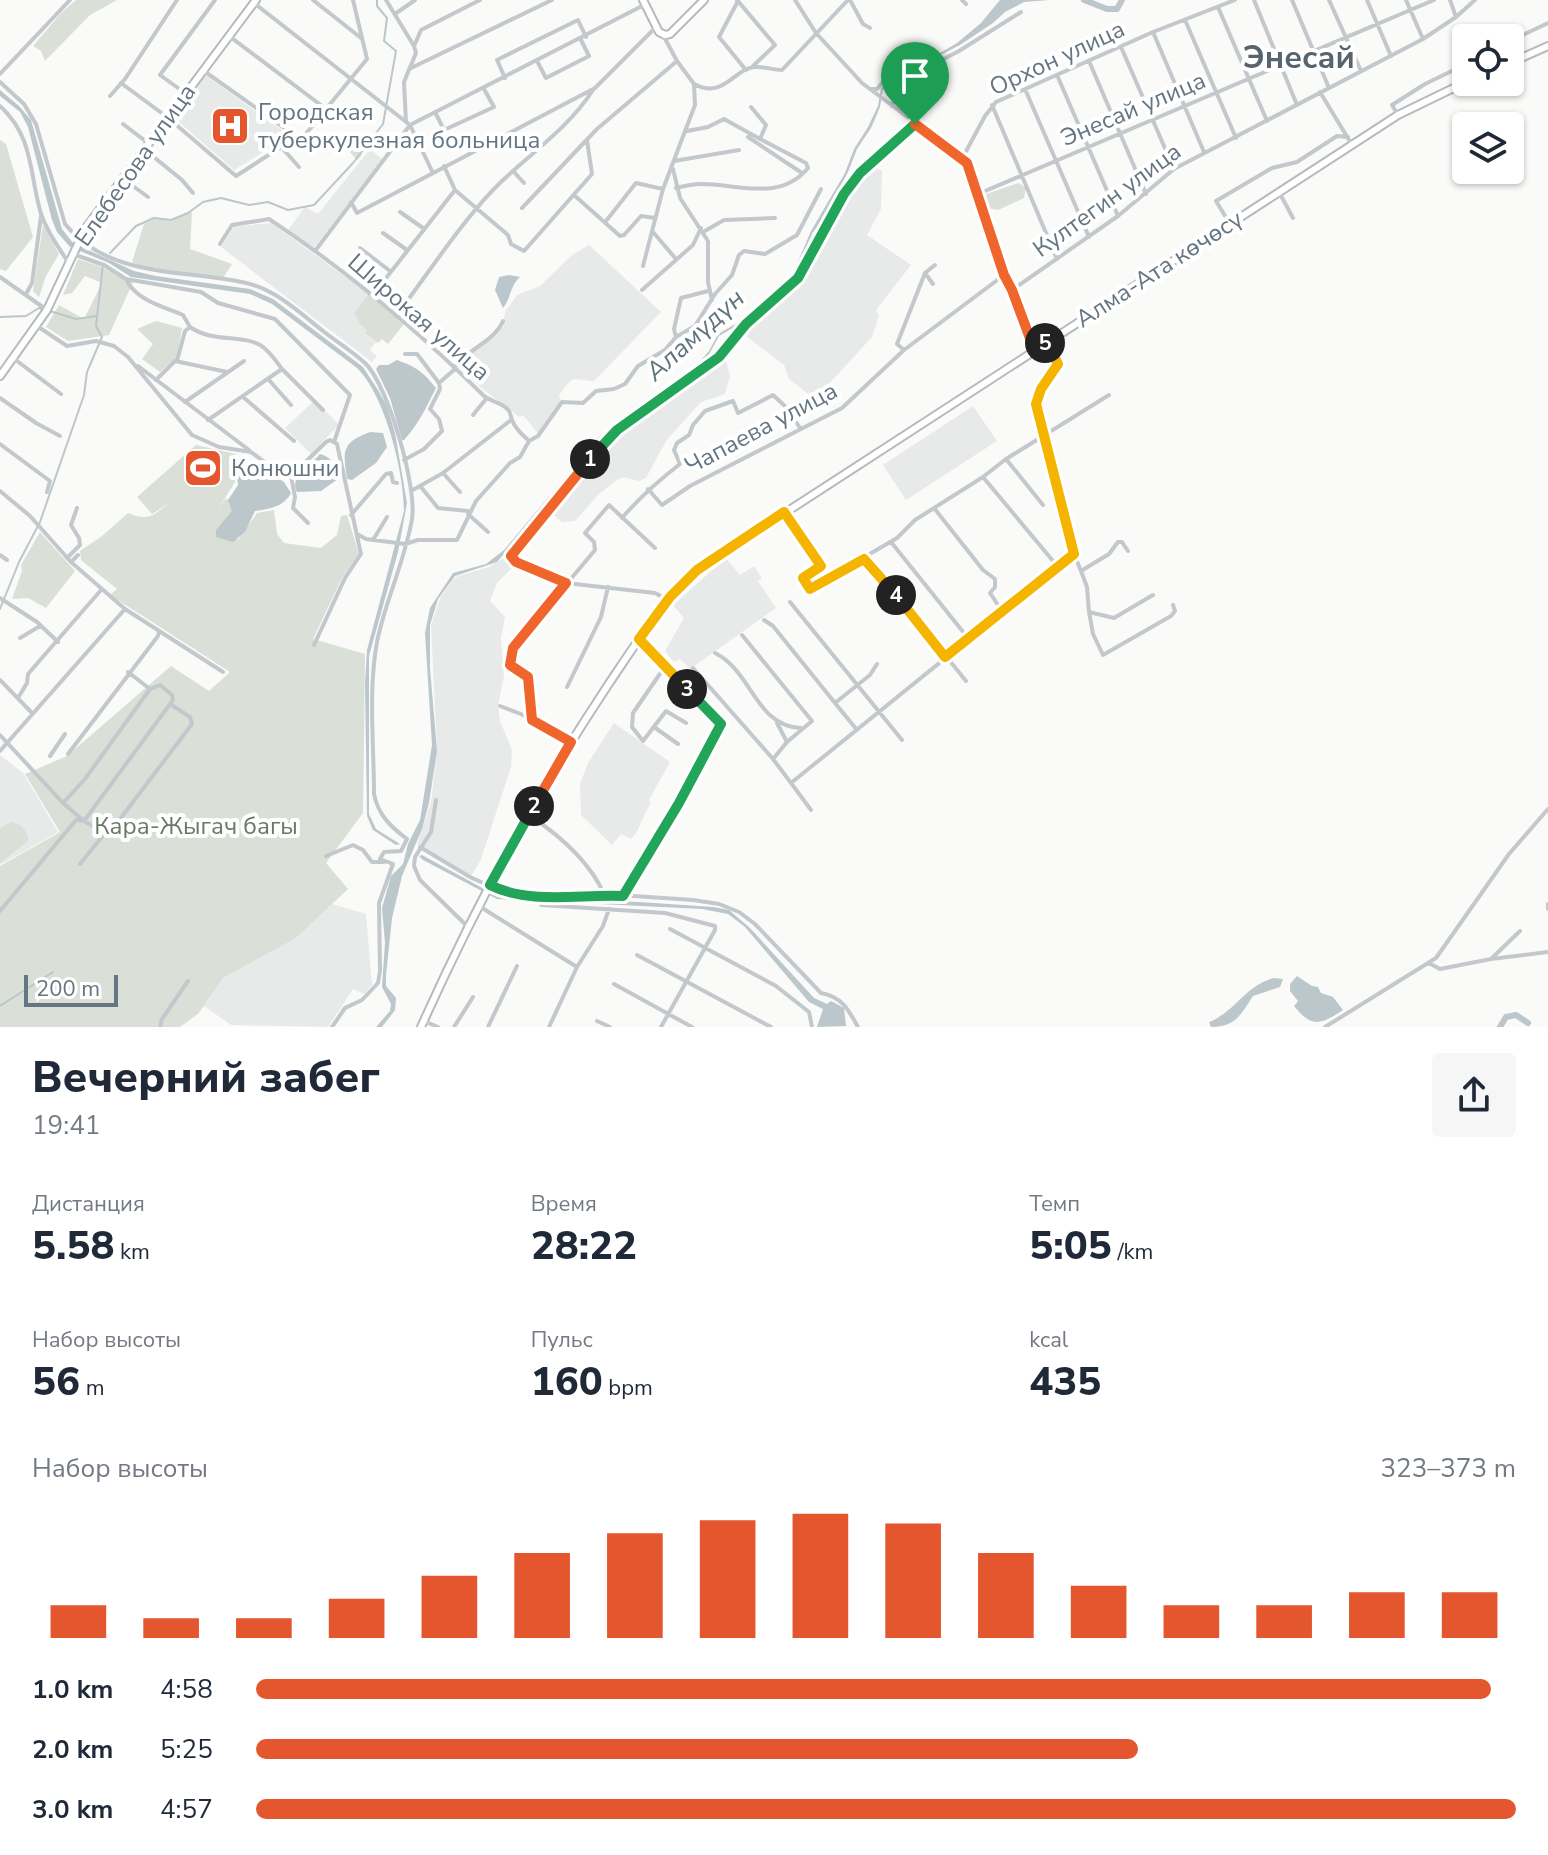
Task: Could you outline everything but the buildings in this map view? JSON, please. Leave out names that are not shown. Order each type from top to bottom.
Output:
[{"type":"main road","points":[[644,2],[663,35],[670,34],[704,0]]},
{"type":"main road","name":"Елебесова улица","points":[[0,376],[47,310],[80,240],[122,178],[255,2]]},
{"type":"main road","points":[[1524,57],[1548,46]]},
{"type":"main road","name":"Алма-Ата көчөсү","points":[[423,1024],[484,896],[571,742],[639,639],[668,600],[697,570],[1398,115],[1452,89]]},
{"type":"street","points":[[0,74],[70,0]]},
{"type":"street","points":[[110,96],[177,0]]},
{"type":"street","points":[[185,93],[160,75],[215,0]]},
{"type":"street","points":[[313,0],[361,38]]},
{"type":"street","points":[[121,83],[167,117],[236,176],[305,135],[367,59],[353,0]]},
{"type":"street","points":[[386,0],[416,53],[404,89],[408,123],[433,172]]},
{"type":"street","points":[[395,14],[415,0]]},
{"type":"street","points":[[414,46],[421,30],[480,0]]},
{"type":"street","points":[[409,69],[552,0]]},
{"type":"street","points":[[694,84],[708,88],[722,86],[753,66],[775,45],[737,0],[719,37],[746,70]]},
{"type":"street","points":[[795,0],[816,33],[870,90],[963,157],[1004,275],[1036,349]]},
{"type":"street","points":[[753,66],[782,70],[849,0],[863,24],[870,28]]},
{"type":"street","name":"Орхон улица","points":[[963,157],[992,105],[1153,32],[1235,0]]},
{"type":"street","points":[[1254,0],[1297,105]]},
{"type":"street","points":[[1292,0],[1329,88]]},
{"type":"street","points":[[1329,0],[1361,72]]},
{"type":"street","points":[[1367,0],[1391,56]]},
{"type":"street","points":[[1406,0],[1423,39]]},
{"type":"street","name":"Энесай улица","points":[[978,194],[1434,0]]},
{"type":"street","points":[[1450,0],[1456,17]]},
{"type":"street","name":"Култегин улица","points":[[1012,290],[1089,238],[1174,169],[1423,39],[1475,0]]},
{"type":"street","points":[[255,2],[408,123]]},
{"type":"street","points":[[315,251],[408,123],[484,89],[583,38],[644,2]]},
{"type":"street","points":[[1218,7],[1267,121]]},
{"type":"street","points":[[892,106],[900,86],[919,72],[1021,12]]},
{"type":"street","points":[[505,78],[497,60],[578,20],[589,56],[546,78],[537,61]]},
{"type":"street","points":[[1185,20],[1236,138]]},
{"type":"street","points":[[1524,34],[1548,23]]},
{"type":"street","points":[[396,316],[478,209],[576,115],[595,88],[656,27]]},
{"type":"street","points":[[1153,32],[1205,152]]},
{"type":"street","points":[[643,266],[663,189],[695,105],[694,84],[663,35]]},
{"type":"street","points":[[229,36],[326,109]]},
{"type":"street","points":[[1121,47],[1174,169]]},
{"type":"street","points":[[870,90],[877,89],[893,69],[906,67],[918,56],[931,53]]},
{"type":"street","points":[[522,208],[587,140],[677,61]]},
{"type":"street","points":[[1089,61],[1146,194]]},
{"type":"street","points":[[203,70],[297,137]]},
{"type":"street","points":[[1398,115],[1392,105],[1452,71]]},
{"type":"street","points":[[1057,75],[1118,216]]},
{"type":"street","points":[[0,82],[24,104],[36,124],[65,224],[80,240],[144,269],[248,283],[286,303],[366,365],[390,408],[413,508],[373,668],[376,805],[390,826],[407,839],[401,851],[384,852],[380,859],[384,862]]},
{"type":"street","points":[[351,202],[357,213],[595,88]]},
{"type":"street","points":[[435,112],[444,130],[494,107],[484,89]]},
{"type":"street","points":[[1025,89],[1089,238]]},
{"type":"street","points":[[1320,92],[1352,145]]},
{"type":"street","points":[[992,105],[1057,259]]},
{"type":"street","points":[[0,106],[20,130],[27,144],[41,213],[69,263]]},
{"type":"street","points":[[751,107],[766,125],[760,139]]},
{"type":"street","points":[[676,188],[700,184],[766,190],[789,184],[808,168],[806,163],[724,119],[708,127],[686,131]]},
{"type":"street","points":[[123,124],[193,193]]},
{"type":"street","points":[[668,600],[655,593],[566,583],[516,562],[512,553],[617,430],[719,357],[746,324],[798,278],[844,194],[860,173],[915,124]]},
{"type":"street","points":[[1230,224],[1216,201],[1272,168],[1297,162],[1337,136],[1348,137]]},
{"type":"street","points":[[748,137],[803,174]]},
{"type":"street","points":[[444,166],[455,190],[508,235],[511,244],[524,251],[592,174],[587,140]]},
{"type":"street","points":[[283,149],[299,167]]},
{"type":"street","points":[[673,164],[739,150]]},
{"type":"street","points":[[673,164],[676,188],[708,241],[708,291],[712,300]]},
{"type":"street","points":[[514,172],[524,183]]},
{"type":"street","points":[[122,178],[148,197]]},
{"type":"street","points":[[606,221],[636,183],[663,189]]},
{"type":"street","points":[[357,534],[373,540],[404,544],[418,540],[455,541],[469,513],[490,484],[520,457],[529,441],[538,436],[562,402],[583,403],[596,391],[625,384],[638,366],[665,350],[676,337],[695,326],[732,275],[739,255],[744,251],[765,254],[797,235],[821,189]]},
{"type":"street","points":[[372,296],[455,190]]},
{"type":"street","points":[[1279,192],[1293,218]]},
{"type":"street","points":[[574,195],[620,236],[641,216],[655,218]]},
{"type":"street","points":[[400,212],[423,228]]},
{"type":"street","points":[[26,294],[32,283],[41,213]]},
{"type":"street","points":[[642,290],[693,245],[702,230],[724,220],[775,218]]},
{"type":"street","name":"Широкая улица","points":[[220,244],[232,225],[269,219],[372,296],[469,379],[486,399],[509,411],[511,420],[529,441]]},
{"type":"street","points":[[653,232],[676,259]]},
{"type":"street","points":[[383,233],[407,250]]},
{"type":"street","points":[[360,248],[390,271]]},
{"type":"street","points":[[73,253],[104,265],[126,279],[201,292],[218,303],[275,319],[350,395],[334,442]]},
{"type":"street","points":[[904,350],[897,344],[925,273],[935,265]]},
{"type":"street","points":[[925,273],[933,284]]},
{"type":"street","name":"Чапаева улица","points":[[648,489],[662,505],[690,486],[842,408],[904,350],[1004,275]]},
{"type":"street","points":[[0,278],[47,310]]},
{"type":"street","points":[[126,279],[128,285],[144,298],[183,315],[190,327],[213,337],[259,344],[323,410]]},
{"type":"street","points":[[676,337],[674,329],[681,298],[708,291]]},
{"type":"street","points":[[439,383],[461,357],[499,329],[503,321]]},
{"type":"street","points":[[37,326],[67,346],[105,342],[285,477],[291,476],[326,442],[334,442],[339,447],[361,554],[345,578],[314,645]]},
{"type":"street","points":[[156,380],[177,361],[185,331],[190,327]]},
{"type":"street","points":[[1047,342],[1058,364],[1036,398],[1074,554],[1087,587],[1089,612],[1100,651],[1106,655],[1155,627],[1171,616],[1175,611],[1173,605]]},
{"type":"street","points":[[404,460],[424,449],[442,431],[439,419],[430,409],[440,389],[439,383],[417,354],[405,354]]},
{"type":"street","points":[[128,357],[192,435],[219,447],[251,452]]},
{"type":"street","points":[[13,358],[61,394]]},
{"type":"street","points":[[177,361],[227,372]]},
{"type":"street","points":[[185,402],[244,361]]},
{"type":"street","points":[[208,420],[282,369]]},
{"type":"street","points":[[269,380],[291,405]]},
{"type":"street","points":[[622,518],[648,489],[680,464],[674,450],[677,443],[689,435],[705,411],[733,401],[738,413],[773,395],[787,408],[800,428]]},
{"type":"street","points":[[784,512],[821,566],[803,578],[810,589],[891,542],[934,508],[1006,459],[1109,395]]},
{"type":"street","points":[[243,397],[294,441]]},
{"type":"street","points":[[0,398],[60,436]]},
{"type":"street","points":[[473,415],[486,399]]},
{"type":"street","points":[[411,491],[443,473],[511,420]]},
{"type":"street","points":[[0,444],[50,481],[47,492]]},
{"type":"street","points":[[1006,459],[1043,505]]},
{"type":"street","points":[[351,515],[386,474],[391,473],[393,482],[397,483]]},
{"type":"street","points":[[443,473],[460,492]]},
{"type":"street","points":[[291,476],[295,497],[293,508],[308,523]]},
{"type":"street","points":[[983,477],[1058,567]]},
{"type":"street","points":[[421,487],[438,508],[469,513],[488,532]]},
{"type":"street","points":[[1,495],[30,516],[101,590],[223,672]]},
{"type":"street","points":[[532,720],[528,677],[510,665],[513,648],[595,550],[594,542],[585,533],[609,505],[655,548]]},
{"type":"street","points":[[69,560],[80,545],[71,525],[77,508]]},
{"type":"street","points":[[934,508],[983,570],[995,579],[995,587],[990,593],[1002,611]]},
{"type":"street","points":[[373,540],[387,517]]},
{"type":"street","points":[[891,542],[968,638]]},
{"type":"street","points":[[1081,571],[1109,554],[1118,542],[1122,542],[1128,551]]},
{"type":"street","points":[[791,783],[1074,554]]},
{"type":"street","points":[[0,555],[7,560]]},
{"type":"street","points":[[69,560],[78,555]]},
{"type":"street","points":[[864,559],[876,569],[966,681]]},
{"type":"street","points":[[575,573],[582,585]]},
{"type":"street","points":[[567,687],[601,617],[608,587]]},
{"type":"street","points":[[18,698],[27,683],[28,674],[101,590]]},
{"type":"street","points":[[1089,612],[1114,618],[1153,595]]},
{"type":"street","points":[[0,598],[58,642]]},
{"type":"street","points":[[790,602],[902,740]]},
{"type":"street","points":[[0,751],[125,609]]},
{"type":"street","points":[[764,620],[773,626],[857,731]]},
{"type":"street","points":[[20,638],[40,626]]},
{"type":"street","points":[[68,754],[159,631]]},
{"type":"street","points":[[742,635],[812,721],[787,742],[773,759]]},
{"type":"street","points":[[623,896],[679,803],[721,724],[639,639]]},
{"type":"street","points":[[715,653],[728,660],[754,692],[760,705],[783,730],[787,742]]},
{"type":"street","points":[[835,703],[874,671],[877,664]]},
{"type":"street","points":[[666,665],[633,713],[632,727],[643,741],[666,711],[686,723]]},
{"type":"street","points":[[693,668],[773,759],[811,810]]},
{"type":"street","points":[[128,672],[150,689]]},
{"type":"street","points":[[0,680],[32,713]]},
{"type":"street","points":[[63,803],[85,779],[150,689],[160,685],[166,689],[174,697],[170,704],[84,821]]},
{"type":"street","points":[[80,864],[105,833],[111,831],[192,724],[190,717],[170,704]]},
{"type":"street","points":[[500,706],[571,742]]},
{"type":"street","points":[[775,721],[804,728]]},
{"type":"street","points":[[654,727],[678,744]]},
{"type":"street","points":[[50,756],[65,734]]},
{"type":"street","points":[[0,735],[63,803],[84,821],[105,833]]},
{"type":"street","points":[[436,800],[431,832],[419,849],[414,866],[420,880],[468,927]]},
{"type":"street","points":[[1325,1027],[1429,963],[1445,948],[1509,854],[1548,809]]},
{"type":"street","points":[[529,815],[565,842],[596,876],[604,894]]},
{"type":"street","points":[[0,911],[76,820],[84,821]]},
{"type":"street","points":[[326,856],[353,845],[363,850],[372,862],[393,864],[379,903],[378,983],[362,1000],[345,1008],[332,1027]]},
{"type":"street","points":[[419,849],[505,893],[579,897],[604,894],[693,900],[719,904],[739,912],[755,924],[821,993],[833,995],[846,1004],[856,1026]]},
{"type":"street","points":[[541,905],[665,913],[715,926],[661,1027]]},
{"type":"street","points":[[479,906],[577,967]]},
{"type":"street","points":[[549,1027],[609,909]]},
{"type":"street","points":[[670,929],[776,986],[811,1015],[812,1027]]},
{"type":"street","points":[[1491,959],[1520,931]]},
{"type":"street","points":[[1429,963],[1440,969],[1548,952]]},
{"type":"street","points":[[637,955],[771,1027]]},
{"type":"street","points":[[488,1027],[517,966]]},
{"type":"street","points":[[160,1027],[162,1019],[188,981]]},
{"type":"street","points":[[614,984],[692,1027]]},
{"type":"street","points":[[454,1027],[473,997]]},
{"type":"street","points":[[597,1021],[610,1027]]},
{"type":"street","points":[[423,1024],[438,1027]]},
{"type":"shaded area","points":[[1000,0],[1049,0],[1024,2],[1005,12],[960,45],[883,89],[880,107],[871,128],[857,149],[848,172],[813,232],[794,275],[786,285],[743,322],[719,336],[707,358],[698,367],[661,396],[641,406],[607,435],[497,562],[455,576],[438,599],[430,625],[437,751],[422,829],[402,876],[392,918],[386,986],[396,998],[395,1010],[382,1027],[376,1027],[390,1011],[391,1004],[382,987],[385,943],[382,908],[391,876],[403,864],[408,844],[420,820],[432,745],[425,633],[430,608],[453,573],[486,564],[504,550],[599,437],[630,411],[695,367],[718,334],[739,322],[784,284],[793,273],[811,231],[868,127],[878,106],[881,88],[957,43],[981,23]]},
{"type":"shaded area","name":"Городская туберкулезная больница","points":[[204,74],[290,136],[234,170],[172,116]]},
{"type":"shaded area","points":[[0,90],[31,120],[62,229],[73,243],[134,271],[250,289],[273,299],[363,367],[387,406],[407,503],[398,552],[369,656],[369,814],[376,829],[400,844],[396,845],[373,830],[367,816],[367,650],[404,511],[397,456],[376,396],[357,368],[272,304],[250,294],[131,277],[109,263],[70,247],[57,232],[52,220],[28,127],[20,112],[0,96]]},
{"type":"shaded area","points":[[370,149],[382,159],[314,248],[288,230],[305,207],[318,214]]},
{"type":"shaded area","points":[[872,165],[882,171],[881,209],[867,235],[911,265],[876,310],[879,316],[872,337],[815,399],[789,379],[784,365],[741,332],[800,278],[842,200]]},
{"type":"shaded area","points":[[271,223],[369,294],[358,315],[360,324],[367,330],[365,333],[376,342],[370,350],[377,356],[372,362],[221,247],[234,227]]},
{"type":"shaded area","points":[[589,245],[661,312],[594,381],[574,379],[569,382],[559,395],[561,402],[538,433],[523,415],[519,417],[479,386],[456,363],[503,327],[505,312],[517,295],[540,286],[572,255]]},
{"type":"shaded area","points":[[499,277],[520,277],[503,308],[495,290]]},
{"type":"shaded area","points":[[721,358],[726,361],[730,376],[725,394],[701,402],[666,441],[646,478],[639,481],[623,477],[613,483],[575,521],[562,522],[549,511],[619,430]]},
{"type":"shaded area","points":[[397,360],[419,371],[436,388],[418,422],[404,440],[376,369],[379,365],[388,365]]},
{"type":"shaded area","points":[[315,400],[339,425],[311,454],[285,428]]},
{"type":"shaded area","points":[[973,406],[997,441],[906,500],[883,465]]},
{"type":"shaded area","points":[[370,432],[383,433],[387,447],[376,463],[352,480],[347,479],[346,449],[354,440]]},
{"type":"shaded area","points":[[320,454],[331,460],[338,479],[321,491],[297,492],[298,476]]},
{"type":"shaded area","points":[[246,459],[284,482],[291,493],[280,504],[255,511],[245,532],[233,542],[216,537],[216,530],[232,511],[228,500],[238,485],[236,467]]},
{"type":"shaded area","points":[[505,557],[513,567],[497,583],[490,601],[505,617],[501,638],[504,676],[498,705],[500,721],[512,750],[511,767],[481,859],[471,876],[417,844],[431,802],[437,751],[431,625],[441,596],[453,580],[489,567]]},
{"type":"shaded area","points":[[726,558],[740,575],[754,566],[762,578],[758,581],[776,608],[690,669],[680,659],[674,662],[665,651],[684,618],[673,605]]},
{"type":"shaded area","points":[[614,723],[670,762],[649,800],[651,802],[636,833],[631,839],[621,834],[612,845],[581,815],[580,784],[588,763]]},
{"type":"shaded area","points":[[0,755],[23,773],[58,832],[0,865]]},
{"type":"shaded area","points":[[419,856],[497,896],[639,902],[729,910],[750,928],[814,998],[827,1004],[831,1001],[844,1008],[846,1026],[817,1027],[823,1009],[809,1002],[745,927],[728,914],[702,909],[497,899],[423,860]]},
{"type":"shaded area","points":[[332,904],[366,914],[372,985],[364,994],[353,989],[328,1027],[231,1025],[204,1006],[223,978],[296,938]]},
{"type":"shaded area","points":[[1297,976],[1318,987],[1321,993],[1333,997],[1343,1010],[1321,1021],[1305,1018],[1294,1006],[1298,1001],[1290,991],[1290,984]]},
{"type":"shaded area","points":[[1274,978],[1283,979],[1280,987],[1253,996],[1232,1022],[1211,1027],[1209,1022],[1227,1012],[1255,987]]},
{"type":"green space","points":[[76,0],[117,0],[90,15],[45,61],[41,51],[33,46]]},
{"type":"green space","points":[[341,134],[359,134],[365,142],[360,146],[362,155],[357,160],[349,151],[336,149]]},
{"type":"green space","points":[[0,140],[6,144],[33,237],[6,271],[0,269]]},
{"type":"green space","points":[[1019,183],[1026,188],[1024,198],[998,210],[987,208],[984,204],[986,194]]},
{"type":"green space","points":[[192,212],[190,249],[232,264],[223,278],[146,268],[132,262],[144,224],[155,219],[171,221]]},
{"type":"green space","points":[[43,225],[59,254],[46,276],[39,297],[33,291]]},
{"type":"green space","points":[[78,259],[133,282],[109,335],[68,341],[46,327],[59,305],[84,319],[102,283],[85,276],[72,293],[63,295]]},
{"type":"green space","points":[[369,294],[405,323],[388,344],[382,339],[378,343],[365,333],[367,330],[354,313]]},
{"type":"green space","points":[[156,321],[182,328],[177,357],[160,372],[142,359],[153,344],[137,329]]},
{"type":"green space","name":"Кара-Жыгач багы","points":[[196,445],[236,454],[235,482],[218,509],[226,498],[231,503],[238,540],[257,513],[274,510],[277,534],[284,543],[321,548],[337,535],[341,516],[347,515],[359,554],[342,578],[313,639],[365,654],[363,813],[326,863],[348,889],[296,938],[223,978],[199,1013],[180,1027],[0,1027],[0,866],[60,832],[25,774],[67,756],[171,666],[209,691],[230,672],[110,595],[117,589],[81,560],[80,551],[128,513],[151,516],[171,502],[152,514],[137,497]]},
{"type":"green space","points":[[40,532],[75,571],[46,608],[28,598],[12,599],[22,571],[21,565]]},
{"type":"green space","points":[[11,822],[23,828],[28,841],[0,863],[0,828]]},
{"type":"waterway","points":[[110,253],[136,226],[154,218],[171,220],[203,202],[221,198],[249,205],[268,202],[288,210],[314,205],[353,163],[383,124],[396,51],[384,41],[387,18],[377,6],[377,0]]},
{"type":"waterway","name":"Аламүдүн","points":[[1084,0],[1107,9],[1117,9],[1122,0]]},
{"type":"waterway","points":[[0,609],[40,522],[84,395],[87,372],[102,337],[96,326],[103,264]]},
{"type":"waterway","points":[[0,317],[26,316],[39,308],[44,310]]},
{"type":"waterway","points":[[50,311],[76,319],[97,316]]},
{"type":"waterway","name":"Аламүдүн","points":[[614,428],[660,395]]},
{"type":"waterway","points":[[0,1006],[53,972]]},
{"type":"waterway","points":[[1500,1027],[1506,1017],[1516,1015],[1528,1023]]},
{"type":"place","name":"Городская туберкулезная больница","points":[[230,126]]},
{"type":"place","name":"Конюшни","points":[[203,468]]},
{"type":"district","name":"Энесай","points":[[1299,57]]},
{"type":"route","points":[[915,124],[963,157],[967,163],[1004,275],[1031,341],[1036,349],[1047,342],[1056,356],[1058,364],[1050,372],[1036,398],[1036,404],[1074,554],[945,657],[876,569],[864,559],[810,589],[803,578],[821,566],[784,512],[710,560],[683,582],[639,639],[721,724],[679,803],[623,896],[528,896],[505,893],[490,885],[571,742],[532,720],[528,677],[510,665],[513,648],[566,583],[516,562],[512,553],[617,430],[719,357],[746,324],[798,278],[844,194],[860,173],[915,124]]}]
